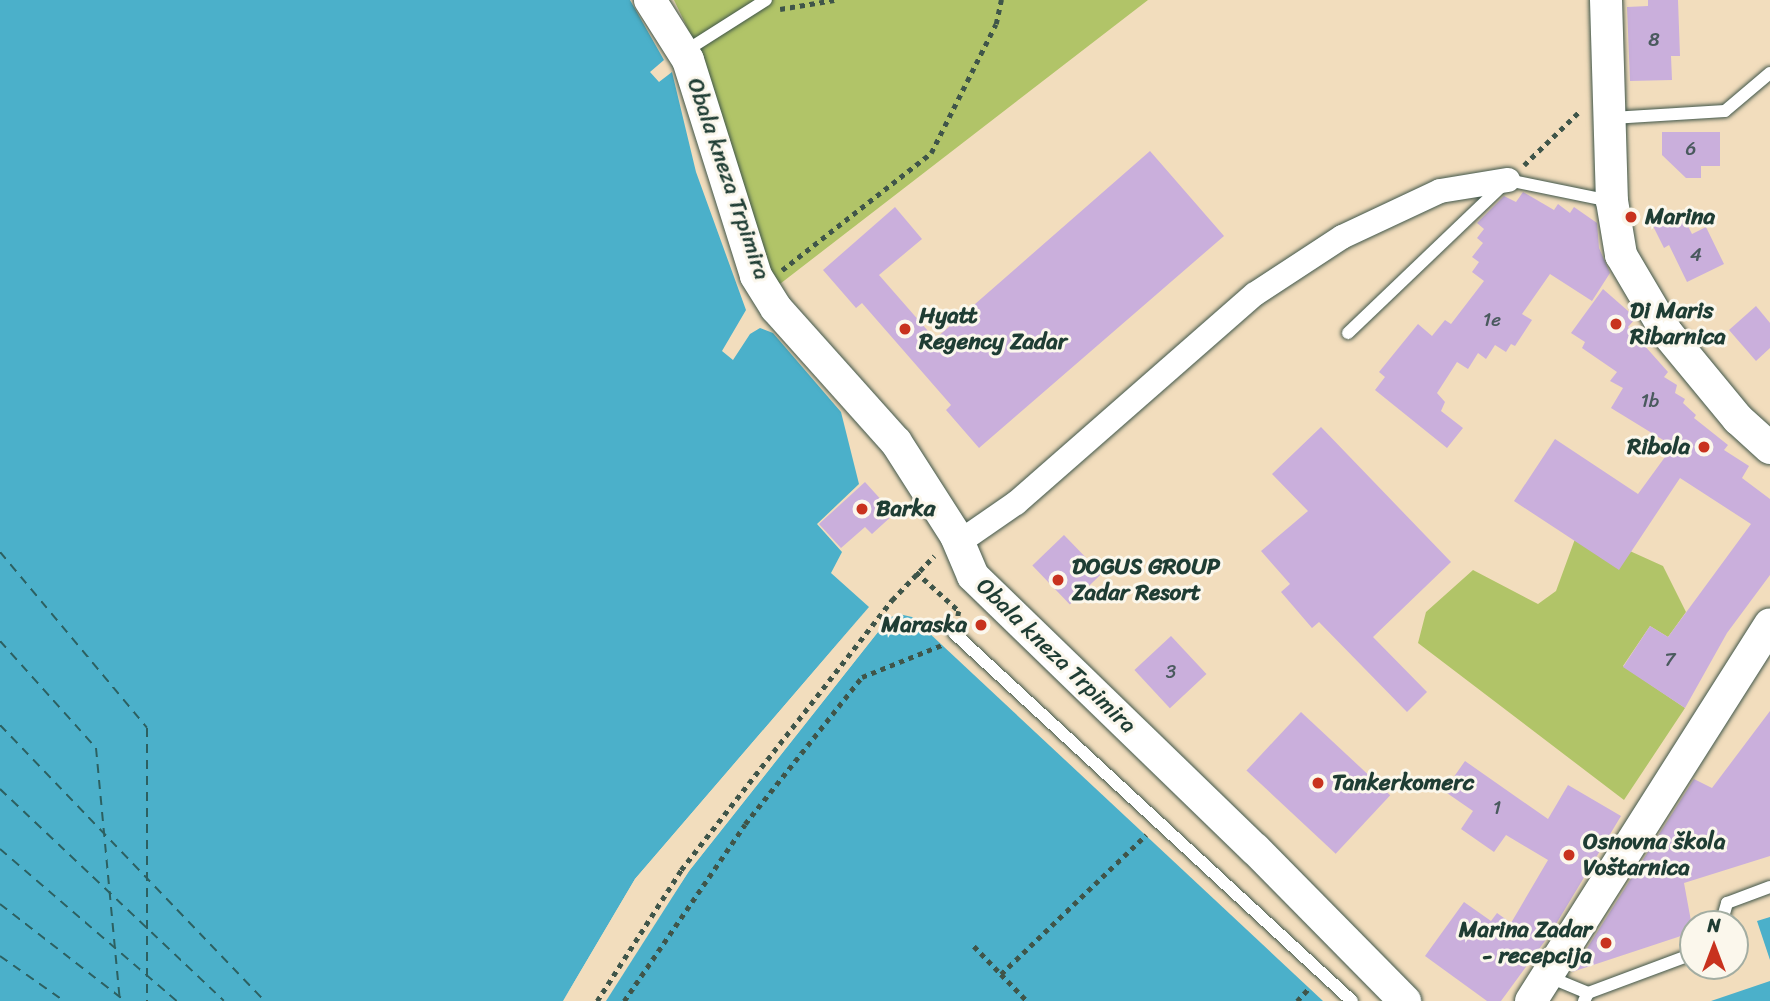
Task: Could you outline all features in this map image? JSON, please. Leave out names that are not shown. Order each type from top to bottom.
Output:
[{"type":"street","name":"Obala kneza Trpimira","points":[[650,0],[683,53],[762,286],[776,308],[896,442],[938,505],[972,576],[1255,849],[1405,1001]]},
{"type":"street","points":[[1606,0],[1611,80],[1612,201],[1621,255],[1667,332],[1738,419],[1770,448]]},
{"type":"street","points":[[957,540],[1016,503],[1276,280],[1342,237],[1440,191],[1508,180]]},
{"type":"street","points":[[1539,988],[1770,625]]},
{"type":"lane","points":[[683,53],[766,0]]},
{"type":"lane","points":[[1612,118],[1725,111],[1770,74]]},
{"type":"lane","points":[[1348,332],[1508,180],[1612,201]]},
{"type":"lane","points":[[954,634],[1352,1001]]},
{"type":"lane","points":[[1725,910],[1727,903],[1770,887]]},
{"type":"lane","points":[[1539,988],[1586,997],[1679,960]]},
{"type":"path","points":[[762,286],[931,153],[996,24],[1001,0]]},
{"type":"path","points":[[1508,180],[1611,80]]},
{"type":"path","points":[[597,1001],[681,870],[916,572],[957,540]]},
{"type":"path","points":[[916,572],[959,611],[954,634]]},
{"type":"path","points":[[624,1001],[745,824],[862,677],[943,645]]},
{"type":"path","points":[[1001,974],[1147,834]]},
{"type":"path","points":[[974,946],[1027,1001]]},
{"type":"path","points":[[1297,1001],[1309,988]]},
{"type":"green space","points":[[674,0],[1148,0],[776,287],[698,50]]},
{"type":"green space","points":[[1579,528],[1663,566],[1686,612],[1668,637],[1650,626],[1623,666],[1685,708],[1624,800],[1418,643],[1426,612],[1473,570],[1538,604],[1556,591]]},
{"type":"water","points":[[0,0],[630,0],[664,60],[650,72],[659,82],[672,72],[696,172],[746,310],[722,351],[733,360],[750,334],[760,328],[773,333],[841,412],[859,484],[817,524],[842,552],[831,573],[869,607],[635,879],[563,1001],[0,1001]]},
{"type":"water","points":[[899,614],[912,617],[1323,1001],[606,1001],[689,871],[889,618]]},
{"type":"water","points":[[1770,917],[1770,960],[1757,921]]},
{"type":"water","points":[[1770,981],[1770,1001],[1711,1001]]},
{"type":"pier","points":[[869,607],[638,881],[563,1001],[635,879]]},
{"type":"pier","points":[[886,617],[889,618],[689,871],[603,1001],[687,869]]},
{"type":"building","points":[[1648,0],[1678,0],[1680,56],[1671,56],[1672,80],[1630,81],[1627,7],[1648,6]]},
{"type":"building","points":[[1662,132],[1720,132],[1720,166],[1701,166],[1701,178],[1686,178],[1662,155]]},
{"type":"building","points":[[1150,151],[1224,236],[979,448],[946,410],[951,405],[862,303],[856,308],[823,270],[895,207],[922,239],[879,275],[935,339]]},
{"type":"building","points":[[1523,192],[1554,210],[1558,204],[1570,213],[1574,207],[1597,223],[1599,248],[1610,273],[1592,301],[1550,274],[1522,314],[1532,320],[1515,346],[1511,344],[1506,352],[1495,345],[1486,359],[1478,353],[1468,369],[1457,362],[1437,393],[1445,402],[1441,411],[1463,428],[1447,448],[1375,390],[1385,377],[1379,372],[1418,324],[1432,336],[1445,320],[1451,324],[1484,281],[1472,272],[1479,262],[1472,257],[1483,243],[1477,238],[1484,229],[1477,223],[1504,196],[1516,202]]},
{"type":"building","points":[[1680,210],[1692,234],[1706,227],[1724,264],[1687,282],[1669,245],[1664,248],[1652,224]]},
{"type":"building","points":[[1603,289],[1636,318],[1628,327],[1668,372],[1664,377],[1677,385],[1675,393],[1685,399],[1683,403],[1696,415],[1694,418],[1728,445],[1724,450],[1749,466],[1742,478],[1770,499],[1770,575],[1727,633],[1685,708],[1623,667],[1650,626],[1668,637],[1751,524],[1680,478],[1619,570],[1514,501],[1555,439],[1638,494],[1673,446],[1611,408],[1623,388],[1610,381],[1617,372],[1582,348],[1585,342],[1571,333]]},
{"type":"building","points":[[1756,306],[1770,323],[1770,348],[1756,361],[1729,330]]},
{"type":"building","points":[[1321,427],[1451,562],[1373,637],[1427,692],[1407,712],[1319,622],[1312,628],[1281,592],[1290,584],[1261,551],[1308,511],[1272,474]]},
{"type":"building","points":[[865,482],[894,514],[872,534],[865,527],[841,548],[819,524]]},
{"type":"building","points":[[1064,535],[1102,574],[1070,604],[1032,566]]},
{"type":"building","points":[[1171,636],[1206,674],[1170,708],[1134,670]]},
{"type":"building","points":[[1770,711],[1770,856],[1684,883],[1689,910],[1679,910],[1679,937],[1572,972],[1694,779],[1712,788]]},
{"type":"building","name":"Tankerkomerc","points":[[1301,712],[1390,795],[1336,854],[1246,771]]},
{"type":"building","points":[[1465,761],[1548,819],[1568,785],[1621,816],[1550,934],[1501,1001],[1487,1001],[1425,956],[1464,902],[1491,921],[1497,913],[1511,923],[1548,860],[1506,835],[1494,852],[1461,829],[1473,811],[1444,791]]},
{"type":"ferry route","points":[[0,552],[147,728],[147,1001]]},
{"type":"ferry route","points":[[0,641],[96,748],[120,1001]]},
{"type":"ferry route","points":[[0,725],[265,1001]]},
{"type":"ferry route","points":[[0,789],[224,1001]]},
{"type":"ferry route","points":[[0,849],[177,1001]]},
{"type":"ferry route","points":[[0,904],[125,1001]]},
{"type":"ferry route","points":[[0,956],[64,1001]]},
{"type":"place","name":"Marina","points":[[1631,217]]},
{"type":"place","name":"Di Maris Ribarnica","points":[[1616,324]]},
{"type":"place","name":"Hyatt Regency Zadar","points":[[905,329]]},
{"type":"place","name":"Ribola","points":[[1704,447]]},
{"type":"place","name":"Barka","points":[[862,509]]},
{"type":"place","name":"DOGUS GROUP Zadar Resort","points":[[1058,580]]},
{"type":"place","name":"Maraska","points":[[981,625]]},
{"type":"place","name":"Tankerkomerc","points":[[1318,783]]},
{"type":"place","name":"Osnovna škola Voštarnica","points":[[1569,855]]},
{"type":"place","name":"Marina Zadar - recepcija","points":[[1606,943]]}]
